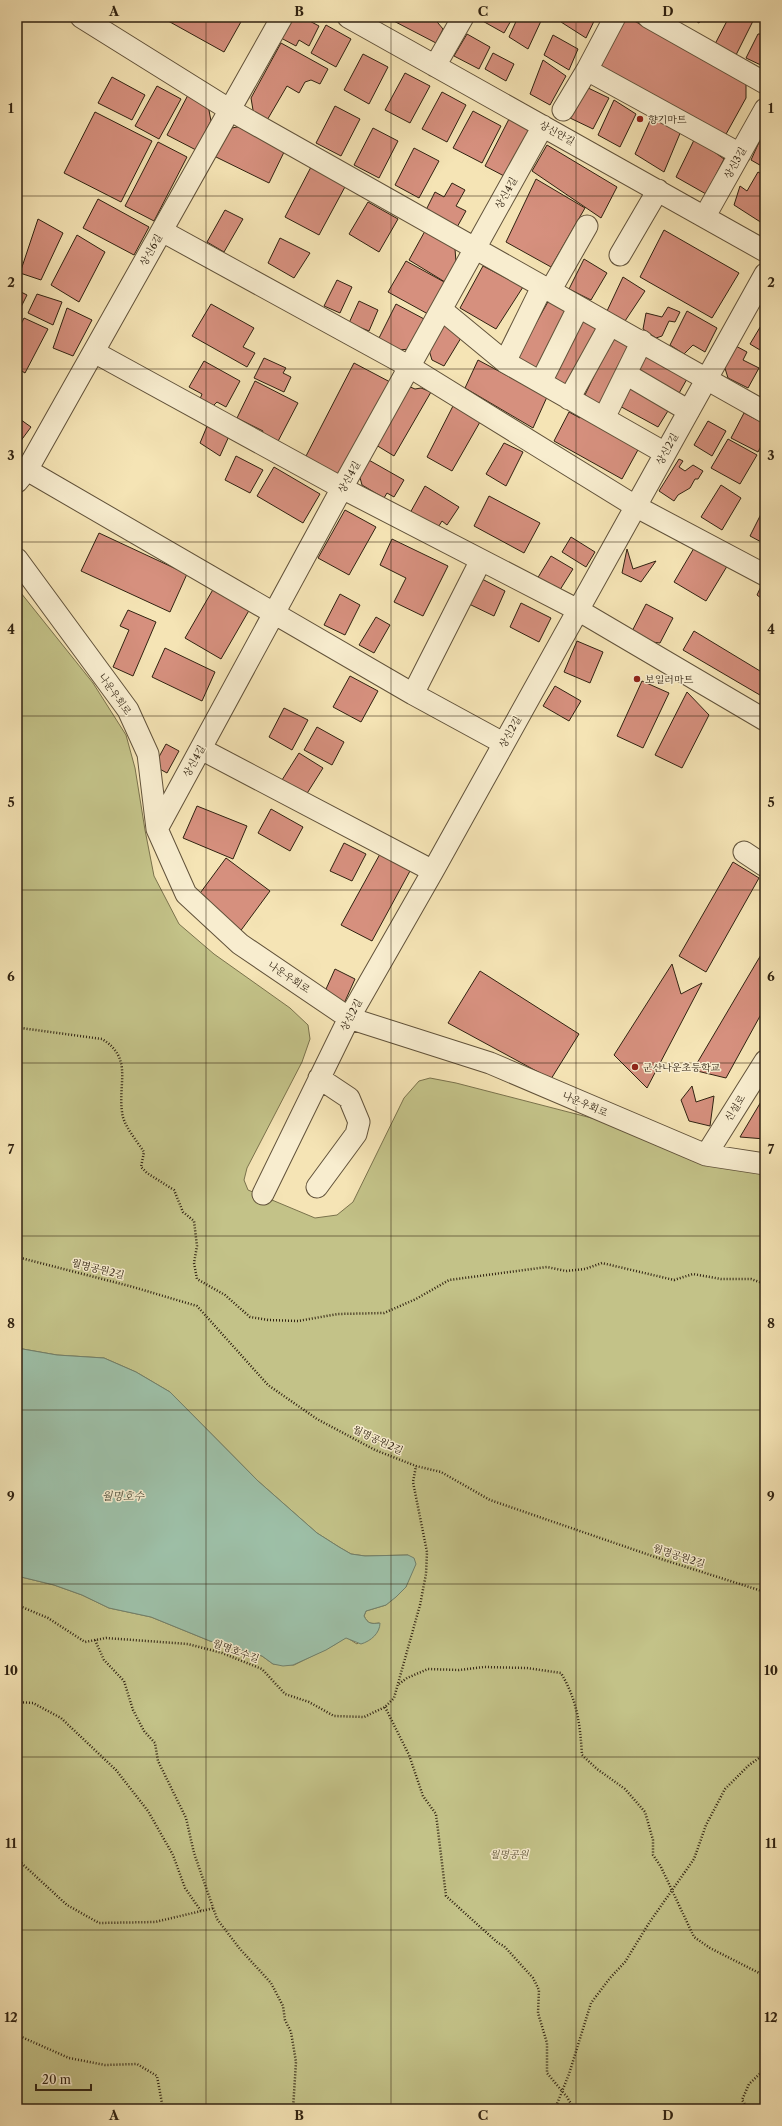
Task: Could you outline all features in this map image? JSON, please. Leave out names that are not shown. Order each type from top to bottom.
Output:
[{"type":"street","points":[[81,17],[230,110],[475,250],[578,308],[642,341],[765,412]]},
{"type":"street","name":"상신6길","points":[[21,475],[94,352],[282,17]]},
{"type":"street","points":[[435,66],[463,17]]},
{"type":"street","points":[[563,110],[587,70],[615,17]]},
{"type":"street","points":[[648,17],[765,83]]},
{"type":"street","name":"상신안길","points":[[357,19],[435,66],[765,251]]},
{"type":"street","points":[[587,70],[740,154]]},
{"type":"street","name":"상신3길","points":[[705,216],[765,110]]},
{"type":"street","name":"상신4길","points":[[157,829],[342,488],[543,126]]},
{"type":"street","points":[[620,255],[658,190]]},
{"type":"street","points":[[505,362],[546,289],[586,226]]},
{"type":"street","points":[[162,231],[410,367],[635,506],[765,575]]},
{"type":"street","name":"상신2길","points":[[263,1194],[349,1018],[433,871],[765,274]]},
{"type":"street","points":[[541,382],[578,308]]},
{"type":"street","points":[[442,310],[505,362],[665,453]]},
{"type":"street","points":[[569,398],[610,325]]},
{"type":"street","points":[[604,418],[642,341]]},
{"type":"street","points":[[94,352],[342,488],[578,610],[765,720]]},
{"type":"street","points":[[626,374],[689,410]]},
{"type":"street","points":[[21,475],[275,614],[412,694],[503,743]]},
{"type":"street","name":"나운우회로","points":[[17,559],[128,710],[148,754],[157,829],[186,894],[240,944],[349,1018],[490,1063],[706,1155],[765,1164]]},
{"type":"street","points":[[412,694],[481,560]]},
{"type":"street","points":[[201,749],[433,871]]},
{"type":"street","points":[[744,852],[765,866]]},
{"type":"street","name":"신설로","points":[[706,1155],[765,1061]]},
{"type":"street","points":[[317,1188],[356,1134],[359,1122],[349,1098],[319,1078]]},
{"type":"path","points":[[17,1023],[21,1028],[102,1039],[114,1046],[122,1062],[122,1113],[133,1136],[144,1152],[141,1167],[147,1173],[174,1190],[184,1212],[194,1221],[197,1246],[194,1263],[197,1279],[225,1295],[250,1317],[268,1320],[298,1321],[338,1314],[384,1313],[416,1299],[449,1280],[547,1267],[566,1271],[585,1269],[602,1263],[674,1280],[693,1274],[721,1279],[751,1279],[765,1284]]},
{"type":"path","name":"월명공원2길","points":[[17,1257],[133,1287],[197,1306],[268,1385],[317,1419],[375,1450],[416,1466],[441,1472],[490,1500],[653,1556],[765,1592]]},
{"type":"path","name":"월명호수길","points":[[17,1605],[48,1618],[85,1642],[106,1638],[188,1644],[222,1653],[262,1669],[285,1694],[309,1702],[334,1716],[364,1717],[385,1707],[394,1698],[399,1684],[426,1574],[427,1552],[413,1482],[416,1466]]},
{"type":"path","points":[[94,1640],[104,1660],[124,1681],[133,1710],[144,1731],[155,1743],[158,1761],[186,1818],[194,1853],[217,1919],[240,1950],[271,1983],[283,2006],[285,2020],[291,2032],[296,2062],[293,2109]]},
{"type":"path","points":[[399,1684],[407,1678],[428,1669],[459,1670],[484,1667],[527,1668],[561,1673],[571,1690],[580,1723],[582,1755],[596,1769],[625,1789],[645,1812],[653,1840],[654,1855],[694,1937],[710,1948],[765,1976]]},
{"type":"path","points":[[17,1702],[33,1703],[61,1718],[116,1770],[148,1811],[173,1855],[185,1888],[200,1911]]},
{"type":"path","points":[[385,1707],[409,1755],[423,1796],[436,1814],[446,1896],[498,1943],[504,1946],[533,1978],[539,1990],[538,2013],[547,2043],[547,2073],[562,2091],[574,2109]]},
{"type":"path","points":[[555,2109],[591,2004],[610,1978],[625,1962],[648,1923],[694,1859],[706,1825],[725,1789],[749,1766],[765,1754]]},
{"type":"path","points":[[17,1859],[67,1905],[99,1923],[155,1922],[214,1908]]},
{"type":"path","points":[[17,2035],[69,2058],[105,2065],[137,2064],[157,2076],[163,2109]]},
{"type":"path","points":[[748,2109],[742,2100],[749,2084],[765,2069]]},
{"type":"green space","name":"월명공원","points":[[17,588],[93,683],[126,735],[135,768],[154,876],[179,924],[214,954],[290,1008],[308,1025],[310,1039],[302,1062],[247,1168],[244,1180],[248,1190],[315,1218],[337,1215],[353,1202],[404,1098],[419,1081],[430,1078],[456,1083],[638,1130],[765,1159],[765,2109],[17,2109],[17,1576],[54,1585],[82,1595],[109,1608],[151,1617],[210,1641],[262,1656],[273,1664],[294,1665],[334,1645],[346,1637],[357,1644],[379,1623],[368,1622],[364,1616],[366,1611],[386,1605],[406,1587],[408,1555],[365,1556],[351,1554],[317,1533],[258,1481],[170,1392],[136,1372],[104,1358],[57,1355],[17,1348]]},
{"type":"water","name":"월명호수","points":[[17,1348],[57,1355],[104,1358],[136,1372],[170,1392],[258,1481],[317,1533],[351,1554],[365,1556],[408,1555],[414,1558],[416,1564],[406,1587],[386,1605],[366,1611],[364,1616],[368,1622],[380,1623],[377,1633],[371,1639],[361,1644],[346,1638],[326,1650],[293,1665],[283,1666],[273,1664],[262,1656],[210,1641],[151,1617],[109,1608],[82,1595],[54,1585],[17,1576]]},
{"type":"building","points":[[161,17],[238,17],[242,20],[224,52]]},
{"type":"building","points":[[292,17],[302,17],[319,26],[309,46],[299,40],[296,46],[281,38]]},
{"type":"building","points":[[386,17],[433,17],[443,29],[436,43]]},
{"type":"building","points":[[480,17],[513,17],[504,33],[479,19]]},
{"type":"building","points":[[518,17],[535,17],[541,21],[528,49],[509,37]]},
{"type":"building","points":[[564,17],[596,17],[586,38],[561,22]]},
{"type":"building","points":[[623,17],[627,17],[746,82],[746,98],[725,136],[597,66]]},
{"type":"building","points":[[689,17],[703,17],[699,23]]},
{"type":"building","points":[[729,17],[746,17],[753,21],[735,57],[714,46]]},
{"type":"building","points":[[326,25],[351,39],[336,67],[311,53]]},
{"type":"building","points":[[765,29],[765,67],[746,58],[758,34],[762,34]]},
{"type":"building","points":[[467,34],[490,47],[479,69],[454,56]]},
{"type":"building","points":[[553,35],[578,49],[569,70],[544,55]]},
{"type":"building","points":[[281,43],[328,69],[320,84],[311,80],[305,82],[299,93],[287,86],[266,122],[254,116],[251,98]]},
{"type":"building","points":[[493,53],[514,64],[506,81],[485,69]]},
{"type":"building","points":[[363,54],[388,67],[369,104],[344,90]]},
{"type":"building","points":[[543,60],[566,76],[550,105],[530,94]]},
{"type":"building","points":[[405,73],[430,86],[410,123],[385,110]]},
{"type":"building","points":[[112,77],[145,95],[132,120],[98,103]]},
{"type":"building","points":[[157,86],[181,99],[159,139],[135,126]]},
{"type":"building","points":[[584,86],[609,98],[593,129],[570,118]]},
{"type":"building","points":[[442,92],[466,105],[447,142],[422,129]]},
{"type":"building","points":[[188,95],[208,105],[211,121],[196,150],[167,135]]},
{"type":"building","points":[[614,100],[636,114],[620,147],[598,135]]},
{"type":"building","points":[[335,106],[360,119],[341,156],[316,143]]},
{"type":"building","points":[[473,111],[501,126],[482,163],[453,148]]},
{"type":"building","points":[[95,112],[152,141],[121,202],[64,173]]},
{"type":"building","points":[[653,114],[681,131],[664,172],[635,154]]},
{"type":"building","points":[[509,119],[530,131],[506,177],[485,166]]},
{"type":"building","points":[[242,126],[286,148],[269,183],[214,156],[227,129]]},
{"type":"building","points":[[373,128],[398,141],[379,178],[354,165]]},
{"type":"building","points":[[765,129],[765,168],[751,160]]},
{"type":"building","points":[[695,138],[724,159],[706,194],[676,177]]},
{"type":"building","points":[[158,142],[187,157],[154,221],[125,206]]},
{"type":"building","points":[[547,145],[617,187],[601,218],[532,171]]},
{"type":"building","points":[[414,148],[439,161],[419,198],[395,185]]},
{"type":"building","points":[[311,167],[346,185],[319,235],[285,217]]},
{"type":"building","points":[[758,172],[765,176],[765,217],[762,223],[734,205],[740,186],[747,191]]},
{"type":"building","points":[[536,179],[585,208],[551,267],[506,242]]},
{"type":"building","points":[[452,183],[465,190],[456,206],[466,211],[456,229],[425,212],[435,192],[444,197]]},
{"type":"building","points":[[98,199],[149,227],[134,255],[83,228]]},
{"type":"building","points":[[368,202],[398,219],[379,252],[349,234]]},
{"type":"building","points":[[225,210],[243,219],[224,252],[207,242]]},
{"type":"building","points":[[38,219],[63,233],[41,280],[20,273]]},
{"type":"building","points":[[664,230],[739,273],[712,318],[640,277]]},
{"type":"building","points":[[425,231],[455,249],[456,262],[445,282],[409,260]]},
{"type":"building","points":[[77,235],[105,252],[79,302],[51,285]]},
{"type":"building","points":[[280,238],[310,253],[294,278],[268,263]]},
{"type":"building","points":[[584,259],[607,273],[591,300],[569,289]]},
{"type":"building","points":[[406,261],[446,283],[428,314],[388,292]]},
{"type":"building","points":[[483,266],[523,287],[496,329],[460,308]]},
{"type":"building","points":[[623,277],[645,291],[625,321],[607,311]]},
{"type":"building","points":[[337,280],[352,287],[340,313],[324,306]]},
{"type":"building","points":[[17,290],[27,295],[17,315]]},
{"type":"building","points":[[37,294],[62,302],[53,325],[28,313]]},
{"type":"building","points":[[550,298],[570,308],[535,376],[514,363]]},
{"type":"building","points":[[359,301],[378,310],[369,331],[349,323]]},
{"type":"building","points":[[211,304],[254,328],[243,347],[255,353],[247,367],[192,336]]},
{"type":"building","points":[[396,304],[426,320],[411,349],[398,350],[378,340]]},
{"type":"building","points":[[668,307],[680,312],[675,322],[669,321],[662,336],[656,338],[643,329],[646,313],[662,317]]},
{"type":"building","points":[[67,308],[92,320],[73,356],[53,348]]},
{"type":"building","points":[[687,311],[717,328],[705,352],[693,345],[684,354],[670,345]]},
{"type":"building","points":[[582,317],[602,327],[567,386],[550,377]]},
{"type":"building","points":[[24,318],[48,329],[25,373],[17,368],[17,332]]},
{"type":"building","points":[[765,319],[765,353],[750,344]]},
{"type":"building","points":[[442,324],[464,333],[444,366],[432,360],[428,347]]},
{"type":"building","points":[[614,334],[633,343],[602,407],[584,397]]},
{"type":"building","points":[[734,345],[747,352],[743,360],[759,368],[748,388],[728,378],[724,365]]},
{"type":"building","points":[[647,351],[687,379],[678,395],[633,371]]},
{"type":"building","points":[[264,358],[286,368],[283,373],[291,377],[284,392],[254,378]]},
{"type":"building","points":[[478,360],[547,397],[533,428],[465,388]]},
{"type":"building","points":[[204,361],[240,381],[226,407],[217,402],[213,406],[200,399],[202,394],[189,387]]},
{"type":"building","points":[[354,363],[392,383],[343,478],[305,458]]},
{"type":"building","points":[[255,381],[298,403],[275,447],[259,439],[263,431],[237,418]]},
{"type":"building","points":[[627,381],[671,406],[658,427],[616,404]]},
{"type":"building","points":[[408,386],[415,389],[421,388],[431,392],[394,456],[376,445]]},
{"type":"building","points":[[453,406],[480,422],[452,471],[427,457]]},
{"type":"building","points":[[569,412],[580,418],[583,414],[639,448],[622,479],[554,441]]},
{"type":"building","points":[[744,413],[765,424],[765,439],[758,452],[731,438]]},
{"type":"building","points":[[17,417],[31,427],[17,446]]},
{"type":"building","points":[[708,421],[726,431],[712,456],[694,445]]},
{"type":"building","points":[[208,424],[230,434],[220,456],[200,443]]},
{"type":"building","points":[[728,439],[757,455],[740,484],[711,468]]},
{"type":"building","points":[[504,443],[523,452],[506,486],[486,474]]},
{"type":"building","points":[[236,456],[263,470],[250,493],[225,480]]},
{"type":"building","points":[[367,459],[404,480],[394,497],[387,493],[384,498],[362,485],[359,474]]},
{"type":"building","points":[[679,459],[683,461],[679,467],[685,471],[693,465],[703,471],[698,479],[695,479],[690,488],[678,495],[674,501],[659,491]]},
{"type":"building","points":[[274,467],[320,494],[303,523],[257,496]]},
{"type":"building","points":[[721,485],[741,498],[722,530],[701,517]]},
{"type":"building","points":[[425,486],[459,507],[447,525],[442,521],[437,529],[410,513]]},
{"type":"building","points":[[489,496],[540,523],[524,553],[474,526]]},
{"type":"building","points":[[345,510],[376,527],[349,575],[318,558]]},
{"type":"building","points":[[761,514],[765,516],[765,544],[750,536]]},
{"type":"building","points":[[99,533],[187,574],[170,612],[81,571]]},
{"type":"building","points":[[571,537],[595,552],[586,567],[562,552]]},
{"type":"building","points":[[392,539],[448,566],[423,616],[394,602],[406,578],[380,565]]},
{"type":"building","points":[[697,543],[729,563],[706,601],[674,582]]},
{"type":"building","points":[[627,549],[633,569],[656,561],[641,582],[622,573]]},
{"type":"building","points":[[551,556],[573,569],[558,593],[537,579]]},
{"type":"building","points":[[765,578],[765,601],[757,595]]},
{"type":"building","points":[[482,579],[505,591],[494,616],[469,604]]},
{"type":"building","points":[[215,586],[251,607],[221,659],[185,638]]},
{"type":"building","points":[[340,594],[360,605],[345,635],[324,625]]},
{"type":"building","points":[[521,603],[551,618],[539,642],[510,627]]},
{"type":"building","points":[[646,604],[673,618],[660,643],[628,639]]},
{"type":"building","points":[[128,610],[156,622],[133,676],[113,667],[129,630],[120,626]]},
{"type":"building","points":[[376,617],[390,625],[374,653],[359,645]]},
{"type":"building","points":[[694,631],[765,674],[765,698],[683,650]]},
{"type":"building","points":[[577,641],[603,652],[590,683],[564,672]]},
{"type":"building","points":[[165,648],[215,672],[202,701],[152,677]]},
{"type":"building","points":[[350,676],[378,691],[361,722],[333,707]]},
{"type":"building","points":[[642,681],[669,693],[643,748],[617,736]]},
{"type":"building","points":[[555,686],[581,701],[569,721],[543,706]]},
{"type":"building","points":[[687,692],[709,715],[682,768],[655,755]]},
{"type":"building","points":[[284,708],[308,720],[292,750],[269,737]]},
{"type":"building","points":[[317,727],[344,742],[332,765],[304,750]]},
{"type":"building","points":[[166,744],[179,751],[167,773],[154,766]]},
{"type":"building","points":[[299,753],[323,768],[306,795],[282,780]]},
{"type":"building","points":[[197,806],[247,826],[233,859],[183,838]]},
{"type":"building","points":[[271,809],[303,827],[290,851],[258,833]]},
{"type":"building","points":[[344,843],[366,854],[352,881],[330,871]]},
{"type":"building","points":[[380,854],[410,871],[372,941],[341,925]]},
{"type":"building","points":[[226,858],[270,891],[239,933],[195,900]]},
{"type":"building","points":[[733,862],[759,878],[706,972],[679,956]]},
{"type":"building","points":[[765,948],[765,1007],[726,1078],[693,1070]]},
{"type":"building","points":[[672,964],[681,994],[702,983],[647,1088],[614,1055]]},
{"type":"building","points":[[335,969],[355,979],[342,1008],[322,998]]},
{"type":"building","points":[[480,971],[579,1034],[551,1079],[448,1023]]},
{"type":"building","points":[[692,1086],[696,1102],[714,1096],[710,1126],[689,1121],[681,1100]]},
{"type":"building","points":[[765,1095],[765,1139],[740,1137]]},
{"type":"place","name":"향기마트","points":[[640,119]]},
{"type":"place","name":"보일러마트","points":[[637,679]]},
{"type":"place","name":"군산나운초등학교","points":[[635,1067]]}]
